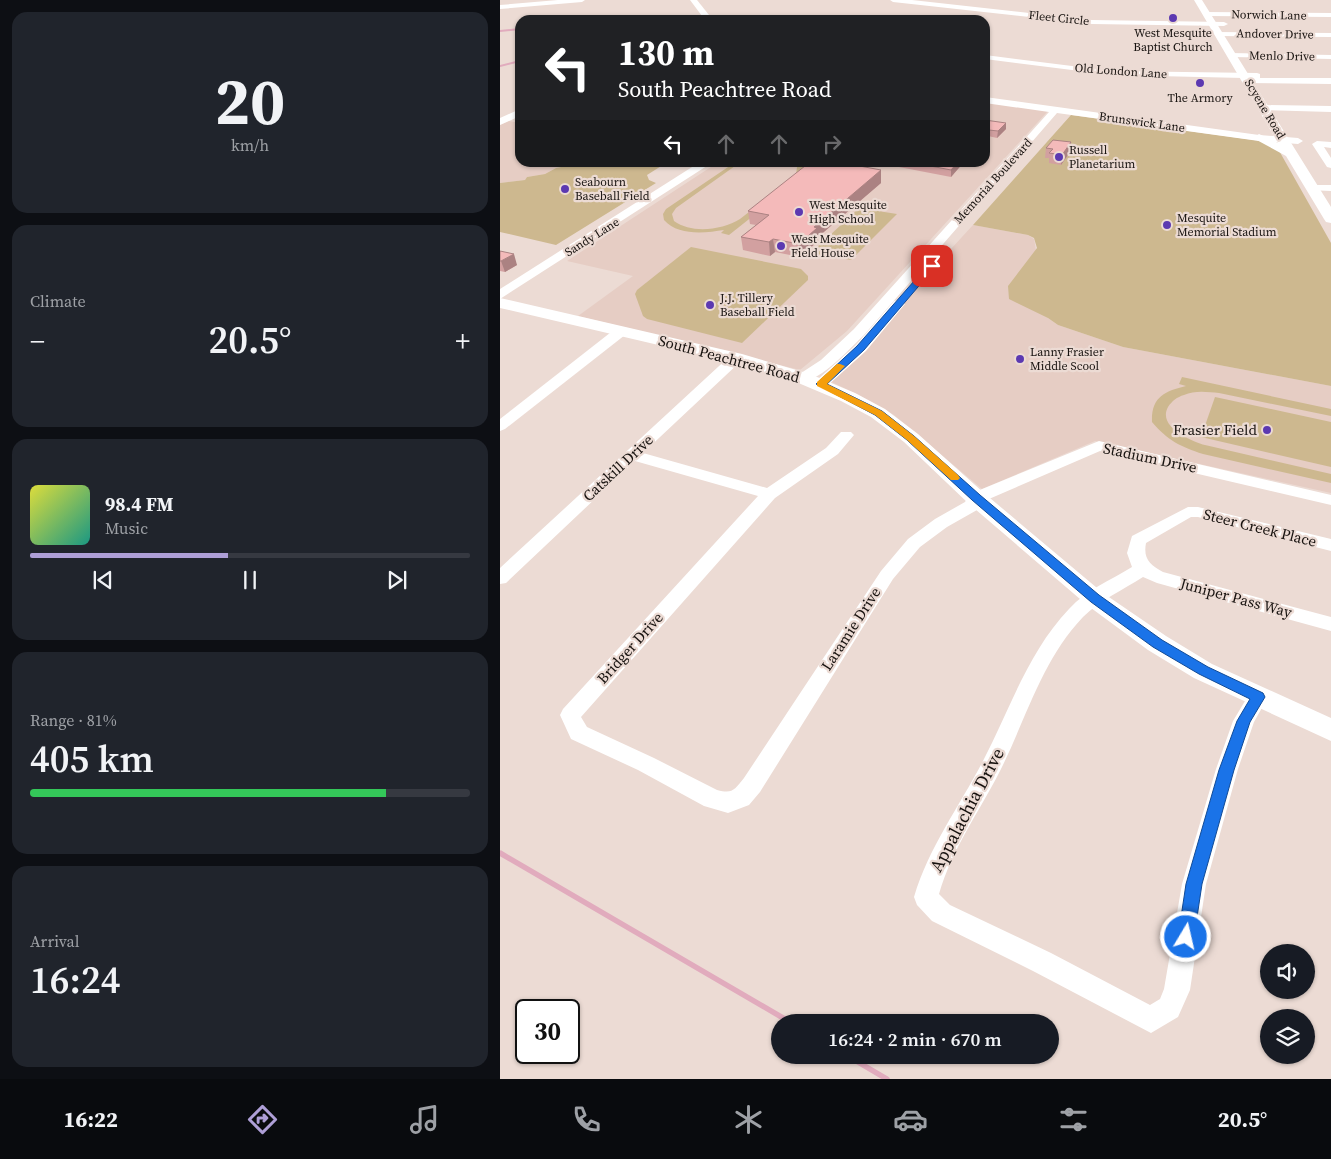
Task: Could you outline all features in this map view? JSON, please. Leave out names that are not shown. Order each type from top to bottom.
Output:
[{"type":"main road","name":"Scyene Road","points":[[1198,0],[1246,55],[1263,108],[1331,219]]},
{"type":"main road","name":"Scyene Road","points":[[1209,0],[1232,55],[1282,116],[1301,146]]},
{"type":"main road","points":[[1259,138],[1290,153]]},
{"type":"main road","points":[[1320,175],[1330,189]]},
{"type":"main road","name":"South Peachtree Road","points":[[500,303],[736,358],[812,381],[878,413],[941,464],[976,498],[1095,598],[1157,644],[1203,671],[1331,730]]},
{"type":"main road","points":[[1264,700],[1331,718]]},
{"type":"street","points":[[500,8],[582,0]]},
{"type":"street","points":[[693,0],[705,15]]},
{"type":"street","name":"Fleet Circle","points":[[894,0],[1084,21],[1218,24]]},
{"type":"street","name":"Norwich Lane","points":[[1218,24],[1331,15]]},
{"type":"street","name":"Andover Drive","points":[[1218,24],[1331,35]]},
{"type":"street","name":"Menlo Drive","points":[[1232,55],[1331,57]]},
{"type":"street","name":"Old London Lane","points":[[990,58],[1112,73],[1331,81]]},
{"type":"street","name":"Brunswick Lane","points":[[990,101],[1283,141],[1301,146]]},
{"type":"street","points":[[1263,108],[1282,116],[1331,110]]},
{"type":"street","name":"Memorial Boulevard","points":[[812,381],[876,332],[1061,111]]},
{"type":"street","name":"Memorial Boulevard","points":[[812,381],[826,363],[859,332],[1061,111]]},
{"type":"street","points":[[500,122],[515,114]]},
{"type":"street","points":[[1331,145],[1316,144],[1331,165]]},
{"type":"street","name":"Sandy Lane","points":[[500,295],[700,167]]},
{"type":"street","points":[[1312,188],[1330,189]]},
{"type":"street","points":[[500,426],[620,332]]},
{"type":"street","name":"Catskill Drive","points":[[500,578],[736,358]]},
{"type":"street","name":"Bridger Drive","points":[[752,785],[741,798],[728,803],[712,799],[646,764],[580,734],[570,715],[769,494],[832,451],[846,435]]},
{"type":"street","name":"Stadium Drive","points":[[976,498],[1099,446],[1331,500]]},
{"type":"street","points":[[632,455],[769,494]]},
{"type":"street","name":"Laramie Drive","points":[[752,785],[886,575],[914,543],[941,523],[971,506],[976,498]]},
{"type":"street","name":"Steer Creek Place","points":[[1143,569],[1137,561],[1135,551],[1138,540],[1188,512],[1198,512],[1331,546]]},
{"type":"street","name":"Appalachia Drive","points":[[1143,569],[1095,598],[1077,612],[1059,633],[1034,673],[992,765],[932,874],[926,897],[941,913],[1151,1020],[1169,1008],[1177,990],[1194,884],[1227,770],[1244,721],[1264,700]]},
{"type":"street","name":"Juniper Pass Way","points":[[1143,569],[1157,577],[1331,624]]},
{"type":"shaded area","name":"West Mesquite High School","points":[[990,103],[1048,111],[847,331],[800,370],[578,316],[633,276],[567,261],[711,167],[990,167]]},
{"type":"shaded area","name":"Mesquite Memorial Stadium","points":[[1071,115],[1261,141],[1277,147],[1331,243],[1331,386],[1123,347],[1058,325],[1009,299],[1008,286],[1037,248],[1034,238],[1028,235],[973,225]]},
{"type":"shaded area","points":[[509,121],[515,122],[515,167],[561,167],[545,174],[527,177],[525,180],[500,183],[500,125]]},
{"type":"shaded area","points":[[660,167],[647,175],[649,180],[656,183],[556,245],[500,232],[500,183],[525,180],[527,177],[545,174],[556,168]]},
{"type":"shaded area","points":[[728,167],[734,167],[676,208],[672,214],[674,221],[689,228],[707,229],[725,226],[740,219],[796,175],[797,167],[804,167],[806,169],[802,177],[729,235],[721,233],[724,230],[692,232],[677,229],[664,220],[663,214],[666,209]]},
{"type":"shaded area","points":[[859,208],[897,214],[851,260],[811,253]]},
{"type":"shaded area","name":"Lanny Frasier Middle Scool","points":[[973,225],[1028,235],[1034,239],[1048,318],[1058,325],[1123,347],[1331,386],[1331,493],[1095,441],[982,489],[894,415],[859,395],[827,380],[838,372]]},
{"type":"shaded area","name":"J.J. Tillery Baseball Field","points":[[691,247],[801,269],[808,276],[808,280],[742,343],[647,319],[643,316],[635,294],[637,290]]},
{"type":"shaded area","points":[[1182,377],[1331,409],[1331,416],[1219,393],[1193,392],[1173,401],[1168,407],[1166,414],[1167,421],[1171,427],[1192,440],[1205,445],[1331,474],[1331,483],[1203,454],[1181,446],[1169,438],[1152,422],[1152,413],[1157,401],[1166,393],[1186,386],[1179,384]]},
{"type":"shaded area","name":"Frasier Field","points":[[1215,397],[1331,422],[1331,467],[1201,437]]},
{"type":"building","points":[[990,121],[1006,123],[998,131],[990,130]]},
{"type":"building","points":[[1053,140],[1071,142],[1062,155],[1049,153],[1053,149],[1046,148]]},
{"type":"building","points":[[804,167],[865,167],[881,170],[814,227],[817,228],[799,244],[773,239],[769,242],[741,237],[769,215],[748,211]]},
{"type":"building","points":[[936,167],[954,167],[951,170]]},
{"type":"building","points":[[500,251],[514,254],[500,261]]},
{"type":"waterway","points":[[500,31],[515,30]]},
{"type":"waterway","points":[[500,66],[515,62]]},
{"type":"waterway","points":[[500,853],[776,1014]]},
{"type":"waterway","points":[[861,1064],[887,1079]]},
{"type":"slow traffic","points":[[840,366],[821,384],[878,413],[911,438],[955,478]]},
{"type":"place","name":"West Mesquite Baptist Church","points":[[1173,18]]},
{"type":"place","name":"The Armory","points":[[1200,83]]},
{"type":"place","name":"Russell Planetarium","points":[[1059,157]]},
{"type":"place","name":"Seabourn Baseball Field","points":[[565,189]]},
{"type":"place","name":"West Mesquite High School","points":[[799,212]]},
{"type":"place","name":"Mesquite Memorial Stadium","points":[[1167,225]]},
{"type":"place","name":"West Mesquite Field House","points":[[781,246]]},
{"type":"place","name":"J.J. Tillery Baseball Field","points":[[710,305]]},
{"type":"place","name":"Lanny Frasier Middle Scool","points":[[1020,359]]},
{"type":"place","name":"Frasier Field","points":[[1267,430]]},
{"type":"route","points":[[932,266],[861,348],[821,384],[878,413],[911,438],[976,498],[1095,598],[1157,644],[1203,671],[1258,697],[1244,721],[1227,770],[1194,884],[1186,937]]}]
